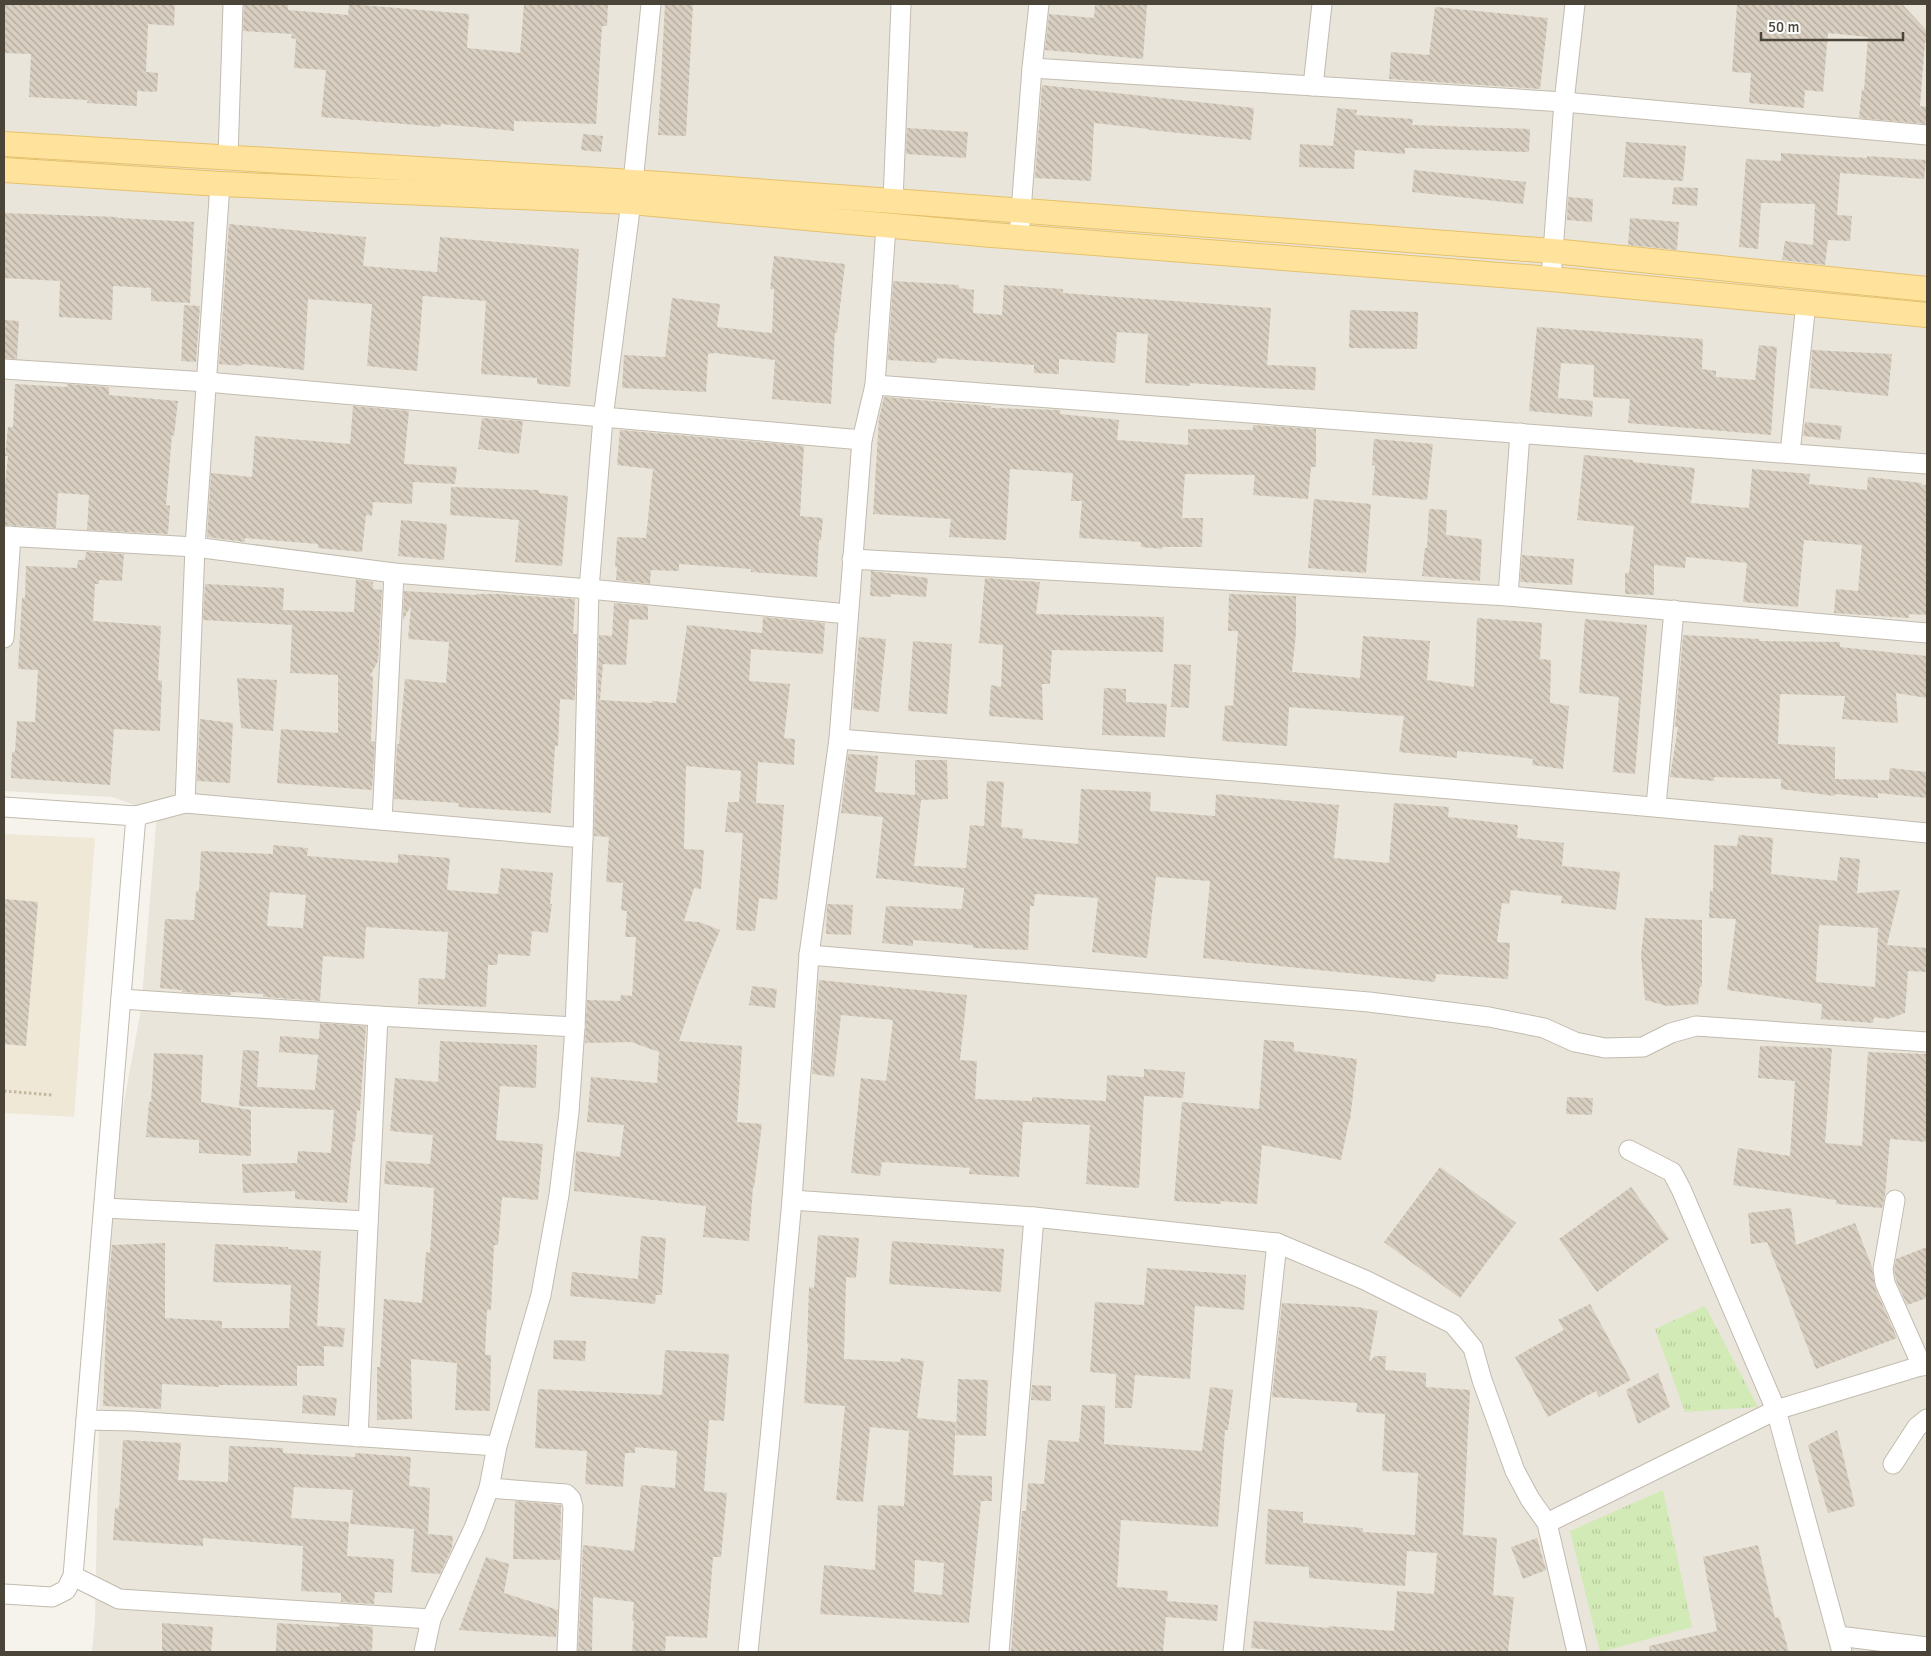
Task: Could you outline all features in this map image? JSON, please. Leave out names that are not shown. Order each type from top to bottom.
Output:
[{"type":"main road","points":[[4,144],[228,158],[632,192],[886,226],[1552,279],[1927,314]]},
{"type":"main road","points":[[4,170],[220,184],[632,192],[893,201],[1552,251],[1927,289]]},
{"type":"street","points":[[228,158],[233,4]]},
{"type":"street","points":[[424,1652],[431,1619],[474,1528],[489,1488],[497,1446],[541,1294],[560,1186],[569,1112],[575,1027],[583,838],[589,589],[603,418],[632,192],[651,4]]},
{"type":"street","points":[[893,201],[901,4]]},
{"type":"street","points":[[1019,237],[1032,68],[1039,4]]},
{"type":"street","points":[[1313,86],[1322,4]]},
{"type":"street","points":[[1552,279],[1552,251],[1564,102],[1575,4]]},
{"type":"street","points":[[1032,68],[1564,102],[1927,134]]},
{"type":"street","points":[[185,803],[195,547],[220,184]]},
{"type":"street","points":[[748,1652],[792,1200],[809,955],[840,739],[862,440],[875,385],[886,226]]},
{"type":"street","points":[[1790,453],[1806,303]]},
{"type":"street","points":[[4,369],[207,382],[862,440]]},
{"type":"street","points":[[875,385],[1927,464]]},
{"type":"street","points":[[1508,596],[1520,433]]},
{"type":"street","points":[[4,638],[7,536],[195,547],[394,573],[589,589],[848,614]]},
{"type":"street","points":[[852,559],[1508,596],[1927,632]]},
{"type":"street","points":[[382,820],[394,573]]},
{"type":"street","points":[[1656,806],[1674,610]]},
{"type":"street","points":[[840,739],[1656,806],[1927,833]]},
{"type":"street","points":[[4,807],[136,816],[185,803],[583,838]]},
{"type":"street","points":[[4,1594],[52,1597],[66,1590],[73,1576],[136,816]]},
{"type":"street","points":[[809,955],[1369,1002],[1489,1017],[1544,1028],[1575,1042],[1605,1048],[1644,1047],[1671,1033],[1696,1026],[1927,1042]]},
{"type":"street","points":[[122,998],[378,1016],[575,1027]]},
{"type":"street","points":[[358,1437],[378,1016]]},
{"type":"street","points":[[1629,1150],[1672,1172],[1682,1189],[1776,1410],[1840,1644],[1927,1647]]},
{"type":"street","points":[[792,1200],[1034,1217],[1277,1243],[1365,1280],[1453,1324],[1473,1348],[1482,1380],[1515,1471],[1530,1499],[1547,1523],[1577,1652]]},
{"type":"street","points":[[1547,1523],[1776,1410],[1924,1365],[1885,1283],[1883,1269],[1895,1200]]},
{"type":"street","points":[[104,1208],[368,1221]]},
{"type":"street","points":[[999,1652],[1034,1217]]},
{"type":"street","points":[[1234,1652],[1277,1243]]},
{"type":"street","points":[[1893,1464],[1917,1427],[1927,1419]]},
{"type":"street","points":[[86,1420],[132,1421],[497,1446]]},
{"type":"street","points":[[489,1488],[566,1494],[572,1499],[567,1652]]},
{"type":"street","points":[[73,1576],[119,1599],[431,1619]]},
{"type":"path","points":[[4,1091],[52,1095]]},
{"type":"shaded area","points":[[4,4],[1927,4],[1927,1652],[92,1652],[95,1620],[103,1216],[141,1009],[157,813],[112,797],[4,791]]},
{"type":"shaded area","points":[[4,834],[95,838],[74,1117],[4,1113]]},
{"type":"green space","points":[[1705,1306],[1758,1407],[1685,1412],[1655,1329]]},
{"type":"green space","points":[[1663,1490],[1692,1627],[1600,1652],[1570,1531]]},
{"type":"building","points":[[4,4],[175,4],[174,26],[148,24],[146,72],[158,73],[157,92],[137,91],[137,106],[87,103],[88,100],[29,97],[31,54],[4,53]]},
{"type":"building","points":[[244,4],[288,5],[288,10],[348,15],[349,4],[469,14],[467,48],[520,53],[524,4],[608,4],[607,26],[602,26],[596,124],[514,121],[514,131],[441,124],[440,127],[321,117],[326,70],[294,68],[296,39],[291,38],[292,34],[243,31]]},
{"type":"building","points":[[665,4],[693,4],[686,136],[658,135]]},
{"type":"building","points":[[1095,4],[1147,4],[1143,59],[1045,50],[1049,14],[1094,18]]},
{"type":"building","points":[[1737,4],[1902,4],[1927,31],[1920,106],[1927,107],[1927,124],[1859,118],[1862,89],[1864,90],[1868,37],[1828,33],[1823,92],[1805,90],[1804,108],[1749,103],[1751,73],[1732,72]]},
{"type":"building","points":[[1435,7],[1548,18],[1540,89],[1389,79],[1391,52],[1429,55]]},
{"type":"building","points":[[1042,85],[1254,108],[1251,140],[1094,123],[1091,181],[1035,178]]},
{"type":"building","points":[[1337,108],[1357,110],[1356,115],[1413,119],[1412,125],[1530,129],[1529,152],[1405,148],[1405,154],[1355,150],[1354,169],[1299,167],[1300,144],[1333,146]]},
{"type":"building","points":[[907,128],[968,132],[966,158],[906,154]]},
{"type":"building","points":[[583,134],[603,136],[601,152],[581,150]]},
{"type":"building","points":[[1626,142],[1686,146],[1683,181],[1623,177]]},
{"type":"building","points":[[1781,153],[1926,160],[1924,179],[1840,173],[1837,215],[1852,216],[1850,241],[1828,240],[1825,265],[1782,260],[1785,241],[1813,245],[1815,204],[1761,203],[1758,249],[1739,247],[1746,159],[1781,161]]},
{"type":"building","points":[[1414,170],[1526,182],[1523,204],[1412,192]]},
{"type":"building","points":[[1674,187],[1698,188],[1697,206],[1672,204]]},
{"type":"building","points":[[1568,197],[1593,199],[1592,222],[1567,220]]},
{"type":"building","points":[[4,213],[194,222],[190,303],[151,301],[151,288],[113,286],[112,320],[59,317],[60,281],[4,278]]},
{"type":"building","points":[[1630,218],[1679,222],[1677,250],[1628,245]]},
{"type":"building","points":[[229,224],[366,237],[363,266],[437,272],[440,237],[579,249],[570,387],[537,384],[537,378],[481,374],[486,301],[423,296],[417,371],[367,366],[372,304],[308,299],[304,370],[243,364],[242,366],[219,364]]},
{"type":"building","points":[[774,256],[845,264],[837,333],[835,332],[831,404],[772,399],[775,360],[714,353],[708,354],[706,392],[622,388],[624,355],[665,357],[672,298],[720,304],[717,327],[772,333],[774,289],[770,289]]},
{"type":"building","points":[[893,281],[959,285],[959,288],[974,290],[973,313],[1002,315],[1004,285],[1063,289],[1063,293],[1271,308],[1267,365],[1316,367],[1315,390],[1190,383],[1190,386],[1145,383],[1148,334],[1117,332],[1115,363],[1059,359],[1059,374],[1034,373],[1034,365],[937,358],[936,363],[888,360]]},
{"type":"building","points":[[184,305],[200,306],[196,362],[181,361]]},
{"type":"building","points":[[1350,310],[1418,312],[1417,349],[1349,348]]},
{"type":"building","points":[[4,320],[19,321],[17,359],[4,358]]},
{"type":"building","points":[[1537,327],[1703,339],[1702,369],[1716,371],[1716,377],[1755,380],[1759,345],[1777,347],[1771,435],[1628,423],[1630,399],[1593,397],[1594,365],[1561,363],[1558,398],[1593,401],[1592,417],[1529,411]]},
{"type":"building","points":[[1812,350],[1892,354],[1888,396],[1810,388]]},
{"type":"building","points":[[15,384],[67,387],[67,384],[109,387],[109,395],[178,401],[174,436],[172,435],[166,505],[170,506],[168,534],[87,530],[89,495],[58,493],[56,528],[4,525],[4,494],[8,456],[5,456],[8,427],[13,427]]},
{"type":"building","points":[[884,397],[991,406],[991,408],[1060,410],[1060,414],[1119,420],[1117,440],[1188,445],[1188,429],[1253,430],[1253,425],[1316,429],[1316,467],[1311,467],[1308,499],[1253,495],[1255,475],[1185,474],[1182,518],[1203,518],[1202,547],[1162,547],[1162,549],[1141,547],[1141,542],[1079,538],[1082,501],[1071,501],[1073,473],[1010,469],[1006,540],[949,537],[951,519],[873,514],[879,418]]},
{"type":"building","points":[[353,406],[409,411],[404,464],[457,467],[455,484],[413,482],[412,504],[373,502],[372,516],[366,515],[362,552],[318,548],[318,544],[245,538],[245,542],[207,537],[211,473],[252,477],[255,436],[350,444]]},
{"type":"building","points":[[482,418],[523,421],[519,454],[478,449]]},
{"type":"building","points":[[1805,422],[1842,426],[1840,440],[1803,436]]},
{"type":"building","points":[[620,430],[804,446],[800,516],[823,518],[821,540],[819,540],[817,577],[751,572],[751,569],[679,564],[679,571],[651,570],[650,584],[616,580],[617,537],[646,538],[653,469],[617,465]]},
{"type":"building","points":[[1374,439],[1433,444],[1427,500],[1372,495],[1375,466],[1372,465]]},
{"type":"building","points":[[1584,455],[1695,468],[1691,503],[1749,508],[1752,469],[1810,474],[1809,484],[1867,490],[1868,477],[1927,485],[1927,615],[1909,614],[1909,618],[1834,613],[1836,589],[1858,591],[1862,545],[1804,540],[1798,607],[1743,602],[1747,563],[1686,557],[1685,568],[1654,565],[1654,595],[1625,594],[1625,573],[1629,573],[1634,526],[1577,520]]},
{"type":"building","points":[[451,487],[539,490],[539,493],[568,496],[562,566],[515,562],[519,520],[450,515]]},
{"type":"building","points":[[1314,499],[1371,504],[1366,573],[1308,568]]},
{"type":"building","points":[[1429,509],[1447,510],[1446,535],[1482,539],[1480,581],[1422,576],[1425,548],[1427,548]]},
{"type":"building","points":[[401,520],[447,524],[444,560],[398,556]]},
{"type":"building","points":[[86,552],[124,554],[122,581],[99,580],[99,584],[95,584],[93,621],[161,626],[158,680],[162,681],[160,731],[114,729],[110,785],[11,778],[12,752],[15,752],[17,721],[35,722],[38,670],[18,669],[22,598],[25,598],[26,566],[77,568],[78,560],[85,560]]},
{"type":"building","points":[[1522,555],[1574,559],[1572,585],[1520,582]]},
{"type":"building","points":[[871,571],[928,578],[926,597],[891,594],[891,597],[870,596]]},
{"type":"building","points":[[985,578],[1040,582],[1036,614],[1164,617],[1163,652],[1052,650],[1050,684],[1042,684],[1043,720],[989,716],[991,685],[1001,687],[1003,645],[979,643]]},
{"type":"building","points":[[356,579],[373,582],[373,589],[382,590],[378,661],[370,676],[373,676],[371,741],[375,742],[372,790],[277,783],[281,729],[338,733],[338,675],[290,673],[292,625],[203,620],[205,584],[284,588],[283,610],[354,612]]},
{"type":"building","points":[[404,591],[575,599],[573,634],[577,634],[575,700],[560,699],[558,746],[555,746],[551,813],[458,807],[459,803],[394,799],[397,744],[399,744],[405,679],[446,683],[449,642],[408,639],[411,606],[403,620]]},
{"type":"building","points":[[1229,594],[1296,596],[1296,633],[1292,672],[1360,678],[1363,636],[1430,641],[1427,680],[1474,687],[1477,618],[1542,623],[1540,659],[1551,660],[1550,703],[1569,706],[1563,769],[1532,765],[1533,759],[1510,756],[1457,751],[1457,758],[1399,752],[1404,716],[1289,707],[1287,746],[1222,741],[1225,705],[1233,706],[1238,631],[1228,631]]},
{"type":"building","points":[[614,603],[648,606],[648,620],[629,619],[626,665],[603,664],[600,700],[676,703],[687,625],[762,633],[763,617],[825,623],[823,654],[751,649],[749,681],[790,684],[784,738],[795,739],[794,765],[758,762],[756,803],[784,805],[777,900],[759,898],[755,931],[736,930],[743,833],[725,832],[728,802],[739,802],[741,771],[686,766],[684,849],[704,850],[701,889],[694,888],[684,921],[699,922],[720,930],[698,985],[679,1041],[742,1046],[737,1122],[762,1124],[753,1187],[749,1241],[703,1237],[706,1206],[574,1191],[576,1151],[620,1157],[624,1125],[587,1122],[591,1077],[657,1083],[659,1052],[631,1042],[585,1043],[587,1000],[620,1001],[621,995],[632,996],[636,937],[625,937],[627,911],[621,910],[623,883],[606,882],[609,837],[594,836],[599,635],[612,636]]},
{"type":"building","points":[[1585,619],[1647,625],[1635,774],[1613,772],[1619,697],[1579,693]]},
{"type":"building","points":[[1683,635],[1759,639],[1759,641],[1840,642],[1840,647],[1927,656],[1927,698],[1896,693],[1898,723],[1842,719],[1845,696],[1780,694],[1778,744],[1835,747],[1835,779],[1889,780],[1890,768],[1927,772],[1927,798],[1878,793],[1878,798],[1835,794],[1835,796],[1781,789],[1781,779],[1714,777],[1714,781],[1670,777],[1678,727],[1675,727]]},
{"type":"building","points":[[859,637],[886,639],[879,712],[853,709]]},
{"type":"building","points":[[913,641],[952,644],[947,714],[908,711]]},
{"type":"building","points":[[1174,664],[1191,665],[1189,708],[1171,707]]},
{"type":"building","points":[[237,678],[277,680],[273,731],[241,728]]},
{"type":"building","points":[[1104,688],[1126,689],[1126,702],[1167,704],[1165,737],[1102,735]]},
{"type":"building","points":[[200,719],[233,723],[230,783],[197,781]]},
{"type":"building","points":[[848,754],[878,756],[875,792],[915,795],[915,760],[947,760],[948,799],[921,800],[914,866],[966,868],[970,825],[984,826],[987,781],[1004,782],[1001,827],[1023,829],[1022,838],[1078,844],[1081,789],[1151,792],[1150,811],[1215,816],[1216,794],[1339,805],[1334,858],[1389,863],[1394,803],[1449,807],[1448,817],[1518,825],[1517,838],[1564,843],[1562,866],[1620,872],[1616,910],[1561,903],[1562,896],[1511,890],[1509,904],[1502,903],[1497,942],[1510,943],[1508,979],[1436,974],[1435,982],[1203,958],[1210,881],[1156,877],[1147,958],[1092,952],[1098,898],[1035,894],[1034,906],[1030,906],[1028,950],[973,948],[973,945],[913,940],[913,946],[882,943],[886,906],[962,909],[964,888],[876,878],[883,817],[841,813]]},
{"type":"building","points":[[1739,835],[1773,838],[1771,874],[1837,881],[1840,857],[1860,859],[1857,893],[1900,890],[1887,945],[1927,948],[1927,972],[1908,971],[1905,1013],[1888,1019],[1874,1017],[1873,1023],[1821,1019],[1822,1004],[1727,990],[1736,919],[1709,918],[1710,891],[1713,891],[1714,845],[1737,846]],"holes":[[[1819,925],[1878,928],[1875,987],[1816,982]]]},
{"type":"building","points":[[273,845],[308,848],[307,856],[398,863],[398,854],[450,858],[447,890],[498,894],[501,868],[553,873],[550,904],[552,904],[548,933],[532,931],[530,956],[498,954],[497,965],[488,965],[486,1007],[418,1004],[419,978],[445,979],[448,932],[366,927],[364,959],[323,956],[320,1001],[263,997],[263,994],[231,992],[231,995],[182,992],[182,990],[160,988],[165,919],[194,920],[196,891],[199,891],[201,851],[273,854]],"holes":[[[270,892],[306,895],[303,928],[267,926]]]},
{"type":"building","points":[[4,899],[38,902],[26,1046],[4,1044]]},
{"type":"building","points":[[827,904],[853,905],[851,935],[826,934]]},
{"type":"building","points":[[1645,918],[1702,920],[1702,987],[1700,986],[1698,1004],[1667,1006],[1645,1000],[1641,956]]},
{"type":"building","points":[[819,980],[967,995],[960,1060],[977,1061],[975,1099],[1032,1101],[1032,1097],[1106,1101],[1107,1075],[1144,1077],[1144,1069],[1185,1072],[1183,1098],[1144,1096],[1139,1188],[1086,1184],[1090,1125],[1023,1122],[1019,1177],[969,1174],[970,1168],[882,1162],[880,1176],[851,1173],[861,1078],[886,1081],[893,1020],[841,1015],[834,1077],[812,1074]]},
{"type":"building","points":[[752,986],[777,989],[775,1008],[749,1005]]},
{"type":"building","points":[[320,1023],[366,1026],[360,1111],[357,1110],[347,1203],[295,1199],[295,1191],[243,1193],[242,1164],[297,1163],[298,1151],[331,1153],[334,1110],[239,1106],[243,1050],[259,1051],[257,1087],[315,1090],[318,1055],[279,1052],[280,1036],[319,1039]]},
{"type":"building","points":[[1264,1040],[1294,1042],[1294,1051],[1357,1059],[1350,1121],[1341,1160],[1262,1145],[1257,1204],[1221,1201],[1221,1204],[1174,1201],[1182,1102],[1259,1109]]},
{"type":"building","points":[[440,1041],[537,1045],[536,1088],[500,1086],[496,1140],[543,1144],[538,1200],[502,1197],[498,1245],[494,1245],[491,1310],[487,1310],[485,1355],[491,1355],[490,1411],[455,1410],[457,1363],[411,1359],[412,1419],[377,1420],[377,1367],[380,1367],[384,1299],[422,1303],[426,1252],[430,1253],[434,1188],[384,1184],[386,1161],[430,1164],[433,1135],[390,1131],[395,1078],[438,1082]]},
{"type":"building","points":[[1760,1046],[1832,1048],[1825,1143],[1862,1146],[1868,1052],[1927,1054],[1927,1142],[1890,1139],[1885,1196],[1882,1208],[1836,1204],[1836,1200],[1733,1185],[1738,1148],[1790,1156],[1795,1081],[1758,1078]]},
{"type":"building","points":[[154,1053],[203,1055],[201,1102],[251,1110],[251,1156],[199,1153],[199,1140],[146,1137],[149,1102],[151,1102]]},
{"type":"building","points":[[1567,1097],[1593,1098],[1592,1115],[1566,1114]]},
{"type":"building","points":[[1440,1167],[1516,1223],[1460,1298],[1384,1242]]},
{"type":"building","points":[[1631,1187],[1669,1239],[1597,1292],[1559,1239]]},
{"type":"building","points":[[1791,1208],[1796,1245],[1855,1223],[1872,1267],[1875,1288],[1897,1338],[1816,1369],[1767,1242],[1751,1244],[1748,1213]]},
{"type":"building","points":[[818,1235],[859,1238],[856,1278],[846,1277],[844,1359],[900,1362],[901,1358],[924,1361],[917,1418],[956,1422],[953,1475],[992,1476],[992,1501],[981,1501],[969,1623],[820,1614],[824,1565],[875,1570],[878,1505],[904,1506],[909,1431],[870,1427],[863,1502],[836,1500],[845,1406],[804,1403],[809,1287],[814,1288]],"holes":[[[915,1560],[944,1563],[942,1595],[914,1592]]]},
{"type":"building","points":[[641,1236],[666,1238],[662,1295],[656,1295],[655,1304],[570,1296],[572,1272],[638,1279]]},
{"type":"building","points":[[892,1241],[1004,1249],[1001,1292],[889,1284]]},
{"type":"building","points":[[165,1243],[165,1318],[222,1321],[222,1328],[289,1328],[291,1285],[213,1282],[215,1244],[288,1247],[288,1249],[321,1251],[317,1326],[345,1328],[343,1347],[324,1346],[324,1366],[297,1366],[297,1386],[219,1385],[219,1387],[162,1384],[161,1409],[103,1406],[107,1304],[112,1245]]},
{"type":"building","points":[[1927,1247],[1927,1298],[1907,1305],[1896,1280],[1894,1269],[1896,1259]]},
{"type":"building","points":[[1147,1268],[1246,1275],[1244,1310],[1195,1306],[1190,1379],[1135,1375],[1132,1408],[1115,1408],[1116,1374],[1090,1372],[1095,1302],[1144,1305]]},
{"type":"building","points":[[1282,1303],[1358,1307],[1378,1311],[1369,1362],[1375,1356],[1386,1356],[1385,1370],[1426,1373],[1426,1387],[1470,1390],[1463,1535],[1497,1538],[1493,1595],[1514,1597],[1508,1652],[1291,1652],[1251,1648],[1254,1621],[1329,1628],[1329,1626],[1394,1631],[1397,1591],[1434,1594],[1437,1553],[1407,1551],[1405,1586],[1309,1578],[1309,1567],[1265,1564],[1268,1509],[1303,1512],[1303,1523],[1363,1528],[1363,1532],[1415,1535],[1418,1473],[1382,1471],[1385,1414],[1356,1412],[1357,1403],[1272,1397]]},
{"type":"building","points":[[1590,1304],[1631,1380],[1599,1397],[1596,1391],[1548,1417],[1515,1357],[1564,1330],[1558,1320]]},
{"type":"building","points":[[554,1340],[586,1341],[585,1361],[553,1359]]},
{"type":"building","points":[[665,1350],[729,1354],[724,1421],[709,1420],[704,1491],[727,1493],[721,1557],[713,1557],[707,1638],[666,1636],[665,1652],[632,1652],[634,1602],[593,1597],[592,1652],[578,1652],[583,1545],[634,1551],[641,1485],[675,1488],[677,1451],[635,1447],[635,1453],[625,1453],[623,1487],[585,1484],[587,1451],[535,1448],[538,1389],[662,1395]]},
{"type":"building","points":[[1658,1373],[1670,1407],[1638,1424],[1626,1390]]},
{"type":"building","points":[[958,1379],[988,1380],[986,1436],[956,1435]]},
{"type":"building","points":[[1032,1385],[1051,1386],[1051,1401],[1031,1400]]},
{"type":"building","points":[[1210,1387],[1233,1390],[1228,1430],[1225,1430],[1218,1527],[1121,1520],[1117,1587],[1168,1591],[1167,1601],[1218,1605],[1217,1621],[1166,1617],[1163,1652],[1011,1652],[1022,1511],[1026,1511],[1028,1483],[1044,1484],[1048,1440],[1079,1442],[1082,1405],[1105,1406],[1104,1444],[1202,1451]]},
{"type":"building","points":[[303,1395],[337,1398],[335,1416],[302,1413]]},
{"type":"building","points":[[1837,1430],[1855,1506],[1828,1513],[1808,1445]]},
{"type":"building","points":[[123,1440],[181,1443],[178,1480],[228,1482],[229,1446],[283,1448],[283,1453],[355,1457],[355,1453],[411,1457],[409,1486],[430,1488],[428,1534],[453,1536],[452,1548],[440,1574],[411,1572],[414,1529],[350,1524],[353,1490],[294,1487],[291,1518],[349,1522],[347,1556],[394,1559],[392,1593],[375,1592],[374,1604],[341,1602],[341,1593],[301,1591],[303,1546],[203,1538],[203,1546],[113,1540],[115,1508],[119,1508]]},
{"type":"building","points":[[515,1501],[561,1505],[560,1560],[513,1559]]},
{"type":"building","points":[[1537,1538],[1546,1570],[1523,1579],[1511,1547]]},
{"type":"building","points":[[1758,1545],[1775,1618],[1779,1617],[1789,1652],[1650,1652],[1649,1646],[1717,1631],[1703,1557]]},
{"type":"building","points":[[486,1557],[509,1564],[504,1593],[558,1610],[556,1637],[459,1630]]},
{"type":"building","points":[[162,1623],[213,1627],[211,1652],[162,1652]]},
{"type":"building","points":[[277,1623],[339,1627],[339,1624],[373,1627],[372,1652],[276,1652]]}]
